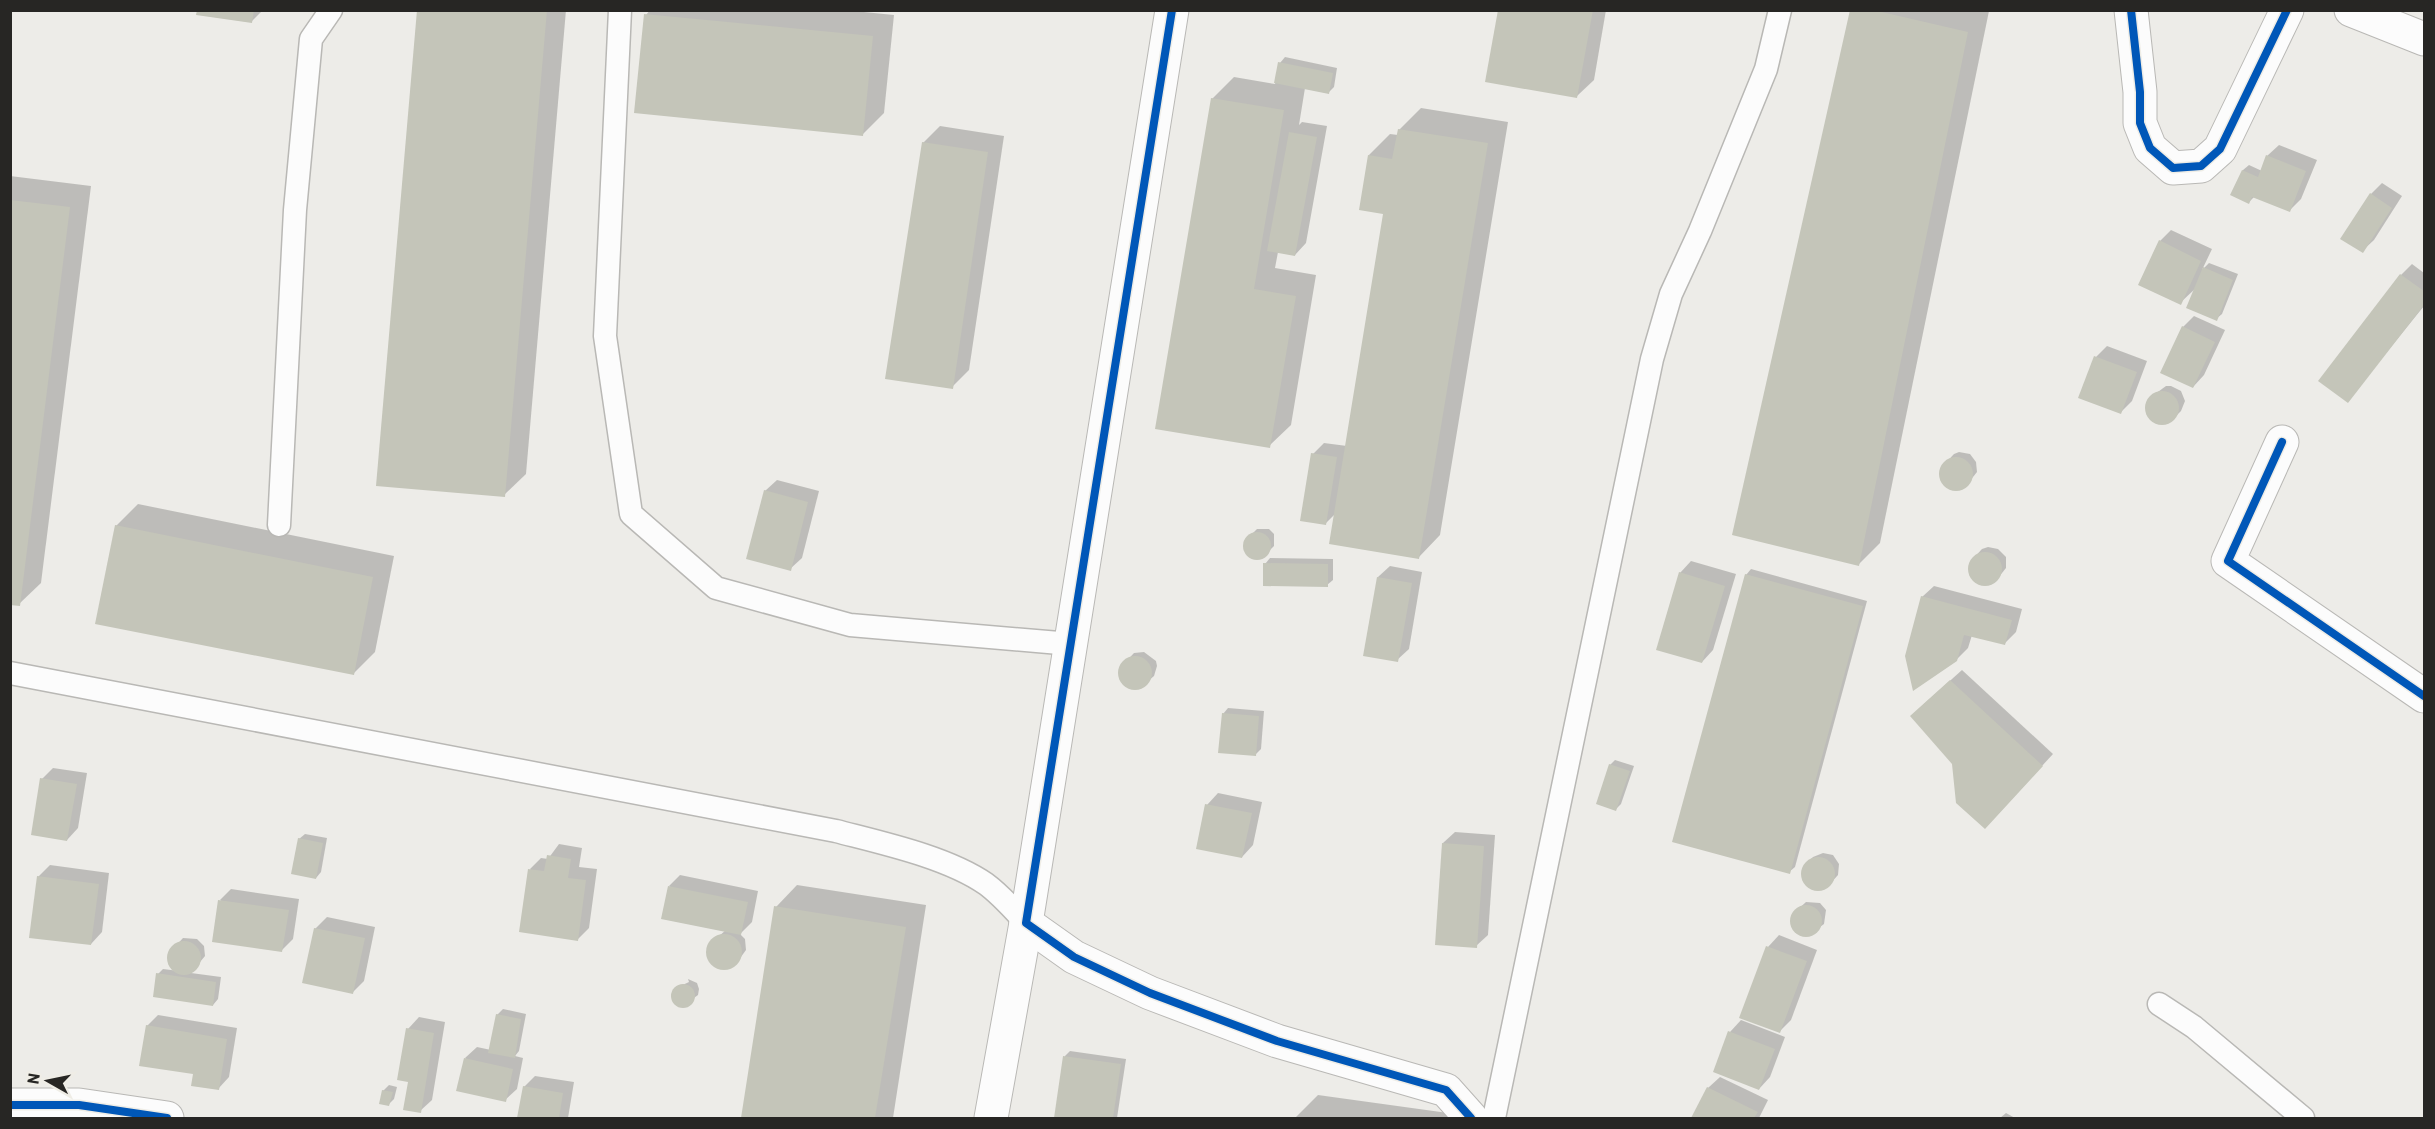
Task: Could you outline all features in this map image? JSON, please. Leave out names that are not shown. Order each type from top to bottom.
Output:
[{"type":"street","points":[[991,1119],[1026,923],[1172,10]]},
{"type":"street","points":[[2132,10],[2140,92],[2140,123],[2150,147],[2173,168],[2201,166],[2220,149],[2287,10]]},
{"type":"street","points":[[2351,10],[2424,39]]},
{"type":"street","points":[[2282,442],[2228,561],[2424,696]]},
{"type":"street","points":[[1026,923],[1074,957],[1150,993],[1277,1041],[1446,1090],[1471,1119]]},
{"type":"street","points":[[10,1105],[166,1119]]},
{"type":"lane","points":[[279,525],[295,210],[311,39],[331,10]]},
{"type":"lane","points":[[620,10],[605,336],[631,514],[716,588],[850,625],[1071,644]]},
{"type":"lane","points":[[1494,1119],[1652,359],[1671,294],[1700,231],[1766,69],[1780,10]]},
{"type":"lane","points":[[10,673],[836,831],[888,844],[964,872],[985,884],[1026,923]]},
{"type":"lane","points":[[2159,1004],[2194,1027],[2303,1119]]},
{"type":"building","points":[[197,10],[254,10],[252,23],[196,15]]},
{"type":"building","points":[[417,10],[547,10],[505,497],[376,486]]},
{"type":"building","points":[[1498,10],[1593,10],[1577,98],[1485,82]]},
{"type":"building","points":[[1850,10],[1873,10],[1968,32],[1859,566],[1732,535]]},
{"type":"building","points":[[644,14],[873,36],[863,136],[634,113]]},
{"type":"building","points":[[1278,62],[1333,73],[1329,94],[1274,83]]},
{"type":"building","points":[[1211,98],[1284,110],[1254,289],[1296,296],[1270,448],[1155,429]]},
{"type":"building","points":[[1398,129],[1488,143],[1419,559],[1329,544],[1383,214],[1359,210],[1368,155],[1392,159]]},
{"type":"building","points":[[1289,132],[1317,137],[1295,256],[1267,251]]},
{"type":"building","points":[[922,142],[988,152],[953,389],[885,379]]},
{"type":"building","points":[[2266,155],[2306,171],[2290,212],[2252,197],[2249,204],[2230,195],[2242,170],[2258,177]]},
{"type":"building","points":[[2370,193],[2392,208],[2363,253],[2340,239]]},
{"type":"building","points":[[10,200],[70,207],[20,606],[10,605]]},
{"type":"building","points":[[2159,240],[2201,261],[2181,305],[2138,285]]},
{"type":"building","points":[[2203,267],[2233,280],[2217,321],[2186,308]]},
{"type":"building","points":[[2400,274],[2424,291],[2424,305],[2348,403],[2318,381]]},
{"type":"building","points":[[2182,326],[2215,342],[2193,388],[2160,373]]},
{"type":"building","points":[[2094,356],[2137,372],[2121,414],[2078,398]]},
{"type":"building","points":[[2162,391],[2174,396],[2179,408],[2174,420],[2162,425],[2150,420],[2145,408],[2150,396]]},
{"type":"building","points":[[1311,453],[1337,457],[1326,525],[1300,521]]},
{"type":"building","points":[[1956,457],[1968,462],[1973,474],[1968,486],[1956,491],[1944,486],[1939,474],[1944,462]]},
{"type":"building","points":[[764,490],[808,502],[791,571],[746,559]]},
{"type":"building","points":[[115,525],[373,577],[354,675],[95,624]]},
{"type":"building","points":[[1257,532],[1267,536],[1271,546],[1267,556],[1257,560],[1247,556],[1243,546],[1247,536]]},
{"type":"building","points":[[1985,552],[1997,557],[2002,569],[1997,581],[1985,586],[1973,581],[1968,569],[1973,557]]},
{"type":"building","points":[[1263,563],[1328,564],[1328,587],[1263,586]]},
{"type":"building","points":[[1679,572],[1725,586],[1702,663],[1656,650]]},
{"type":"building","points":[[1745,574],[1863,606],[1790,874],[1672,842]]},
{"type":"building","points":[[1377,577],[1412,583],[1398,662],[1363,656]]},
{"type":"building","points":[[1921,596],[2012,620],[2005,645],[1964,635],[1957,661],[1913,691],[1905,656]]},
{"type":"building","points":[[1135,656],[1147,661],[1152,673],[1147,685],[1135,690],[1123,685],[1118,673],[1123,661]]},
{"type":"building","points":[[1950,680],[2043,766],[1985,829],[1956,803],[1952,764],[1910,716]]},
{"type":"building","points":[[1222,713],[1259,716],[1256,756],[1218,753]]},
{"type":"building","points":[[1609,764],[1630,771],[1616,811],[1596,804]]},
{"type":"building","points":[[40,778],[77,784],[67,841],[31,835]]},
{"type":"building","points":[[1205,804],[1252,813],[1242,858],[1196,849]]},
{"type":"building","points":[[298,838],[323,843],[316,879],[291,874]]},
{"type":"building","points":[[1442,843],[1484,846],[1477,948],[1435,945]]},
{"type":"building","points":[[547,855],[571,859],[568,878],[586,880],[578,941],[519,932],[528,869],[544,871]]},
{"type":"building","points":[[1818,857],[1830,862],[1835,874],[1830,886],[1818,891],[1806,886],[1801,874],[1806,862]]},
{"type":"building","points":[[37,876],[99,884],[91,945],[29,938]]},
{"type":"building","points":[[668,886],[748,902],[741,935],[661,919]]},
{"type":"building","points":[[218,900],[289,910],[282,952],[212,942]]},
{"type":"building","points":[[1806,905],[1817,910],[1822,921],[1817,932],[1806,937],[1795,932],[1790,921],[1795,910]]},
{"type":"building","points":[[774,906],[906,927],[875,1118],[741,1118]]},
{"type":"building","points":[[314,928],[365,938],[353,994],[302,983]]},
{"type":"building","points":[[724,934],[737,939],[742,952],[737,965],[724,970],[711,965],[706,952],[711,939]]},
{"type":"building","points":[[184,941],[196,946],[201,958],[196,970],[184,975],[172,970],[167,958],[172,946]]},
{"type":"building","points":[[1766,946],[1807,961],[1780,1033],[1739,1018]]},
{"type":"building","points":[[156,973],[216,982],[213,1006],[153,997]]},
{"type":"building","points":[[683,984],[691,988],[695,996],[691,1004],[683,1008],[675,1004],[671,996],[675,988]]},
{"type":"building","points":[[496,1014],[521,1019],[515,1058],[488,1053]]},
{"type":"building","points":[[146,1025],[227,1039],[219,1090],[191,1086],[193,1074],[139,1066]]},
{"type":"building","points":[[406,1028],[434,1033],[421,1113],[403,1110],[408,1082],[397,1080]]},
{"type":"building","points":[[1728,1031],[1775,1049],[1759,1090],[1713,1072]]},
{"type":"building","points":[[1063,1056],[1121,1064],[1113,1118],[1054,1118]]},
{"type":"building","points":[[464,1058],[513,1069],[506,1102],[456,1091]]},
{"type":"building","points":[[523,1086],[563,1093],[559,1118],[517,1118]]},
{"type":"building","points":[[1707,1087],[1758,1112],[1754,1118],[1691,1118]]},
{"type":"building","points":[[382,1090],[393,1092],[389,1106],[379,1104]]},
{"type":"cycle path","points":[[1172,10],[1026,923],[1074,957],[1150,993],[1277,1041],[1446,1090],[1471,1118]]},
{"type":"cycle path","points":[[2131,10],[2140,92],[2140,123],[2150,148],[2173,168],[2201,166],[2220,149],[2287,10]]},
{"type":"cycle path","points":[[2282,442],[2228,561],[2424,696]]},
{"type":"cycle path","points":[[10,1105],[79,1105],[167,1118]]}]
